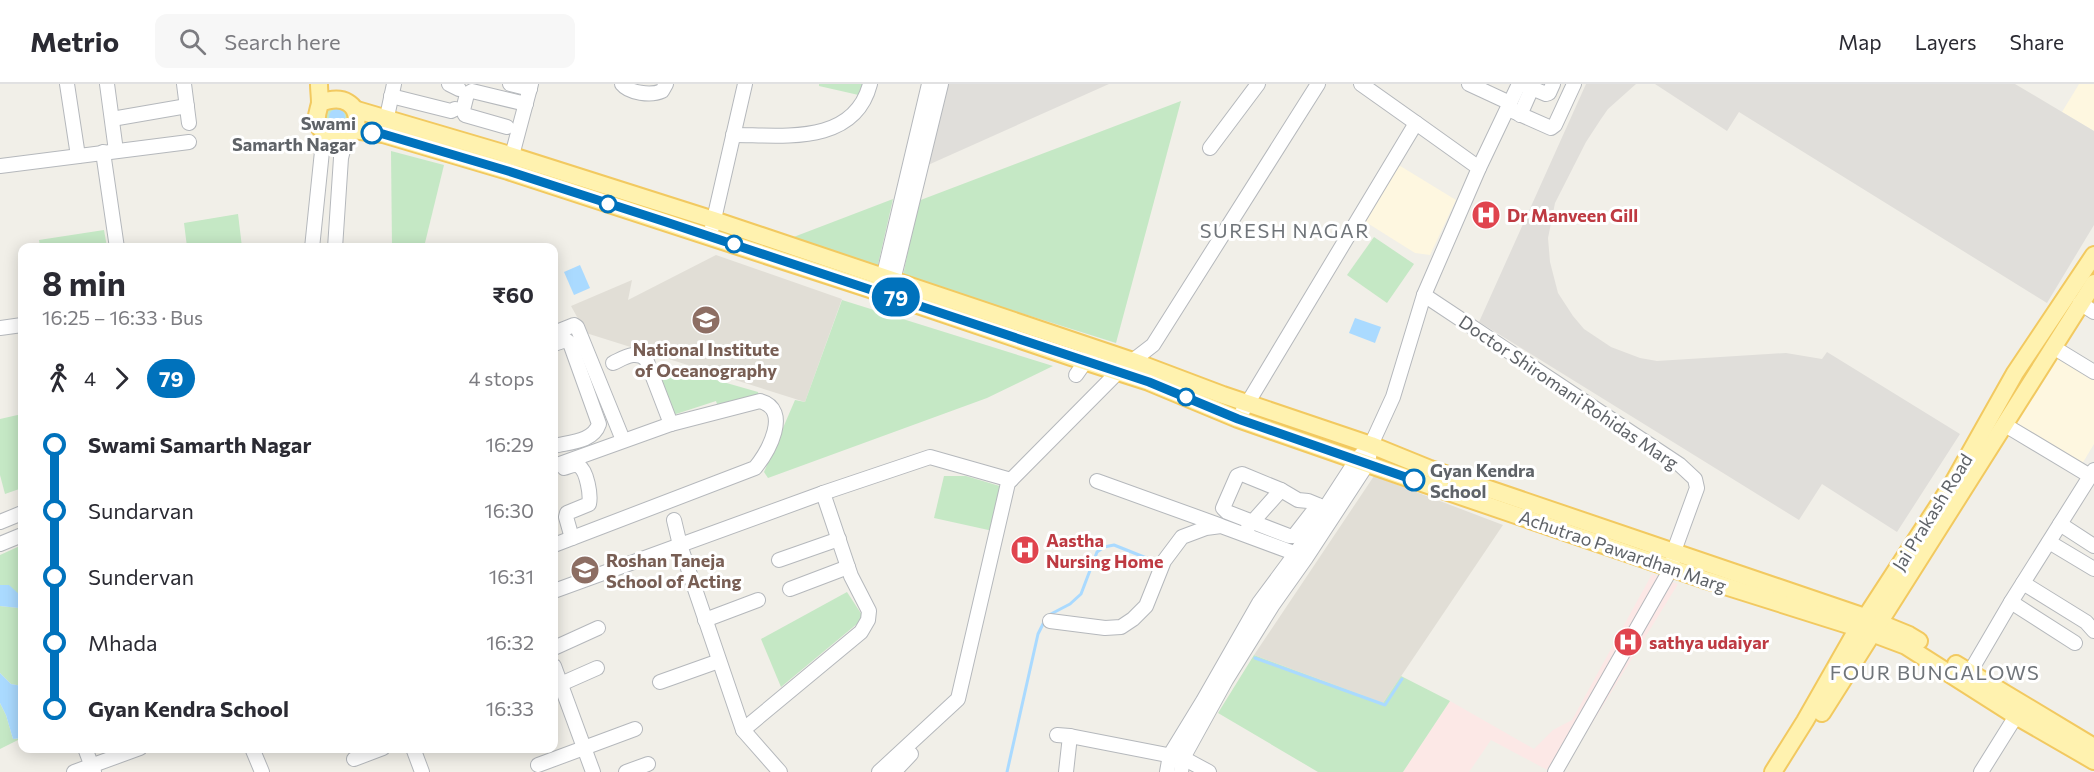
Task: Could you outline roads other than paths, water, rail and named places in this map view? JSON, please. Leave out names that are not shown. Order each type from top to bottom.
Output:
[{"type":"main road","points":[[319,84],[320,103],[317,119],[324,132],[335,137],[385,126]]},
{"type":"main road","points":[[320,103],[341,91],[357,110],[385,126],[510,163],[886,286],[1085,362]]},
{"type":"main road","points":[[350,133],[356,124],[357,110]]},
{"type":"main road","name":"Jai Prakash Road","points":[[1784,772],[2015,373],[2094,255]]},
{"type":"main road","name":"Jai Prakash Road","points":[[1773,772],[1869,625],[2005,425],[2053,347],[2087,307],[2094,283]]},
{"type":"main road","name":"Achutrao Pawardhan Marg","points":[[1085,362],[1132,361],[1371,445],[1673,559],[1706,580],[1869,625]]},
{"type":"main road","name":"Achutrao Pawardhan Marg","points":[[1085,362],[1149,382],[1238,419],[1425,484],[1673,559]]},
{"type":"main road","points":[[1869,625],[1909,635],[2094,747]]},
{"type":"main road","points":[[1869,625],[2016,716],[2094,761]]},
{"type":"street","points":[[67,84],[78,156]]},
{"type":"street","points":[[108,84],[112,119],[110,151],[117,243]]},
{"type":"street","points":[[184,84],[189,123]]},
{"type":"street","points":[[510,84],[530,86],[510,163]]},
{"type":"street","points":[[622,84],[631,91],[654,94],[662,91],[666,84]]},
{"type":"street","points":[[712,228],[745,84]]},
{"type":"street","points":[[733,135],[806,135],[831,129],[855,113],[867,96],[870,84]]},
{"type":"street","points":[[886,286],[929,84]]},
{"type":"street","points":[[886,286],[941,84]]},
{"type":"street","points":[[1210,148],[1257,84]]},
{"type":"street","points":[[879,772],[958,699],[1008,483],[1118,372],[1153,345],[1318,84]]},
{"type":"street","points":[[1361,84],[1479,168]]},
{"type":"street","points":[[1469,84],[1548,128],[1554,127],[1574,84]]},
{"type":"street","points":[[1504,84],[1509,106]]},
{"type":"street","points":[[1167,772],[1178,762],[1301,556],[1371,445],[1393,398],[1424,295],[1479,168],[1509,106],[1525,85],[1548,94],[1553,84]]},
{"type":"street","points":[[385,126],[392,90],[451,111],[455,109]]},
{"type":"street","points":[[507,127],[465,115],[463,110],[466,94],[472,91],[526,104]]},
{"type":"street","points":[[112,119],[187,106]]},
{"type":"street","points":[[1238,419],[1416,123]]},
{"type":"street","points":[[313,243],[324,132]]},
{"type":"street","points":[[335,243],[341,158],[350,133]]},
{"type":"street","points":[[0,166],[189,142]]},
{"type":"street","name":"Doctor Shiromani Rohidas Marg","points":[[1424,295],[1689,471],[1695,478],[1697,488],[1673,559],[1555,772]]},
{"type":"street","points":[[558,331],[574,325],[577,327],[622,441]]},
{"type":"street","points":[[0,328],[18,326]]},
{"type":"street","points":[[558,343],[566,340],[570,343],[599,424],[594,435],[558,445]]},
{"type":"street","points":[[2053,347],[2094,372]]},
{"type":"street","points":[[613,363],[631,355],[642,356],[646,359],[671,424]]},
{"type":"street","points":[[558,464],[671,424],[760,401],[771,407],[776,424],[776,430],[760,461],[747,473],[558,543]]},
{"type":"street","points":[[1970,672],[2011,602],[2052,544],[2092,473],[2005,425]]},
{"type":"street","points":[[588,438],[594,451]]},
{"type":"street","points":[[558,590],[823,493],[930,457],[1011,480]]},
{"type":"street","points":[[1321,506],[1298,500],[1281,490],[1242,474],[1237,476],[1223,508],[1227,512],[1294,536],[1362,461]]},
{"type":"street","points":[[558,471],[574,465],[580,467],[584,472],[590,501],[586,506],[567,513],[572,538]]},
{"type":"street","points":[[894,772],[964,703],[1011,480]]},
{"type":"street","points":[[1097,481],[1301,556]]},
{"type":"street","points":[[1241,533],[1281,490]]},
{"type":"street","points":[[742,730],[865,627],[869,611],[848,567],[823,493]]},
{"type":"street","points":[[1301,556],[1321,506]]},
{"type":"street","points":[[0,522],[18,515]]},
{"type":"street","points":[[674,520],[680,545],[742,730],[780,772]]},
{"type":"street","points":[[1050,621],[1106,628],[1121,627],[1146,606],[1164,561],[1182,537],[1221,525]]},
{"type":"street","points":[[2063,526],[2094,546]]},
{"type":"street","points":[[0,544],[18,536]]},
{"type":"street","points":[[779,560],[839,539]]},
{"type":"street","points":[[2052,544],[2094,570]]},
{"type":"street","points":[[790,589],[848,567]]},
{"type":"street","points":[[2024,583],[2086,622],[2094,631]]},
{"type":"street","points":[[705,620],[758,600]]},
{"type":"street","points":[[2011,602],[2075,643]]},
{"type":"street","points":[[558,646],[598,628]]},
{"type":"street","points":[[660,682],[719,661]]},
{"type":"street","points":[[558,686],[597,668]]},
{"type":"street","points":[[558,687],[572,699],[593,772]]},
{"type":"street","points":[[1981,772],[2016,716]]},
{"type":"street","points":[[538,765],[635,729]]},
{"type":"street","points":[[1066,772],[1064,735],[1178,762],[1209,772]]},
{"type":"street","points":[[87,753],[93,769]]},
{"type":"street","points":[[74,772],[93,769],[129,753]]},
{"type":"street","points":[[254,753],[261,772]]},
{"type":"street","points":[[354,759],[370,753]]},
{"type":"street","points":[[415,753],[422,772]]},
{"type":"street","points":[[626,772],[648,764]]},
{"type":"water","points":[[334,109],[340,109],[345,117],[343,123],[334,125],[329,120],[329,114]]},
{"type":"water","points":[[580,265],[590,288],[574,295],[564,272]]},
{"type":"water","points":[[1355,318],[1381,327],[1375,343],[1349,333]]},
{"type":"water","points":[[0,585],[9,585],[18,593],[18,608],[0,606]]},
{"type":"water","points":[[0,673],[11,684],[18,685],[18,738],[13,739],[0,703]]},
{"type":"waterway","points":[[1049,615],[1070,604],[1081,594],[1097,552],[1104,547],[1114,545],[1154,561]]},
{"type":"waterway","points":[[1007,772],[1038,634],[1045,620]]},
{"type":"waterway","points":[[1255,658],[1385,705],[1402,679]]},
{"type":"place","name":"Swami Samarth Nagar","points":[[372,133]]},
{"type":"place","name":"Dr Manveen Gill","points":[[1486,215]]},
{"type":"place","name":"National Institute of Oceanography","points":[[706,320]]},
{"type":"place","name":"Gyan Kendra School","points":[[1414,480]]},
{"type":"place","name":"Aastha Nursing Home","points":[[1025,550]]},
{"type":"place","name":"Roshan Taneja School of Acting","points":[[585,570]]},
{"type":"place","name":"sathya udaiyar","points":[[1628,642]]},
{"type":"district","name":"SURESH NAGAR","points":[[1285,230]]},
{"type":"district","name":"FOUR BUNGALOWS","points":[[1935,672]]}]
